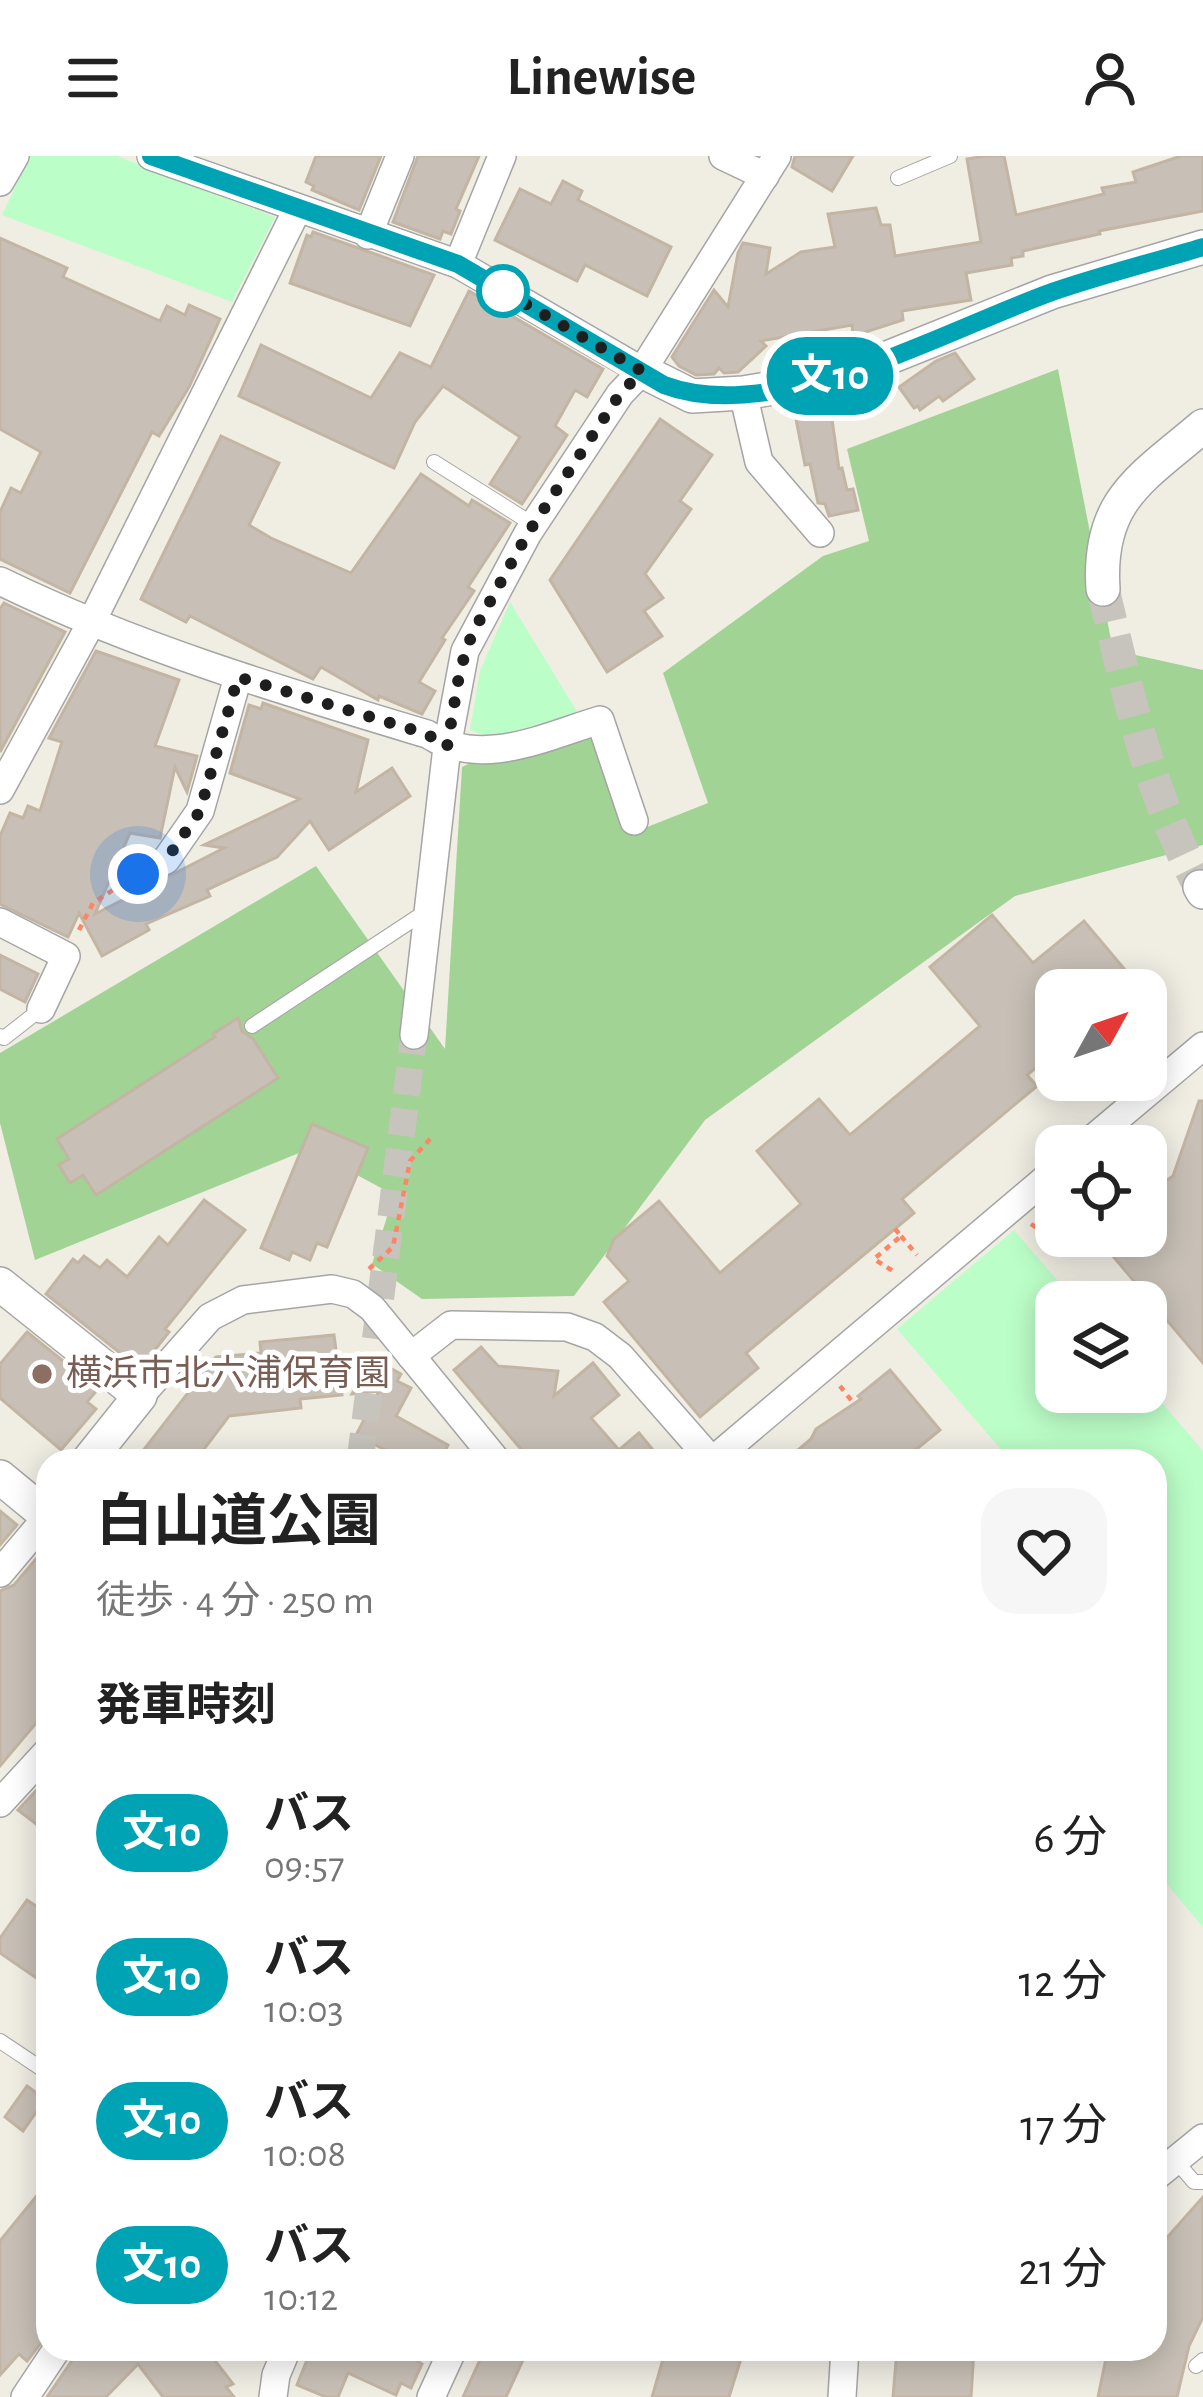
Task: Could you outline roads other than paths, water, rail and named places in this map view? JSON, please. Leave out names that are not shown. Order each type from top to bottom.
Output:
[{"type":"street","points":[[0,182],[15,156]]},
{"type":"street","points":[[151,156],[458,264],[692,395],[743,394],[810,382],[875,363],[1052,292],[1203,247]]},
{"type":"street","points":[[368,235],[400,156]]},
{"type":"street","points":[[458,264],[502,156]]},
{"type":"street","points":[[414,1035],[447,747],[464,652],[534,525],[620,394],[642,371],[771,166],[723,156]]},
{"type":"street","points":[[0,790],[90,625],[297,210]]},
{"type":"street","points":[[743,394],[759,462],[820,533]]},
{"type":"street","points":[[1103,589],[1105,533],[1118,505],[1203,426]]},
{"type":"street","points":[[0,581],[90,625],[238,677],[427,734],[447,747],[496,752],[600,720],[634,821]]},
{"type":"street","points":[[138,874],[166,860],[200,811],[238,677]]},
{"type":"street","points":[[0,922],[66,956],[41,1010]]},
{"type":"street","points":[[1109,1125],[1203,1046]]},
{"type":"street","points":[[726,1449],[1035,1187]]},
{"type":"street","points":[[0,1284],[140,1396]]},
{"type":"street","points":[[98,1449],[210,1317],[243,1300],[332,1289],[353,1294],[372,1308],[478,1449]]},
{"type":"street","points":[[411,1356],[451,1325],[567,1327],[595,1336],[620,1356],[701,1449]]},
{"type":"street","points":[[0,1477],[36,1505]]},
{"type":"street","points":[[0,1573],[36,1528]]},
{"type":"street","points":[[0,1803],[36,1764]]},
{"type":"street","points":[[1167,2167],[1203,2138]]},
{"type":"street","points":[[25,2397],[49,2361]]},
{"type":"street","points":[[273,2397],[282,2361]]},
{"type":"street","points":[[430,2397],[447,2361]]},
{"type":"street","points":[[842,2397],[844,2361]]},
{"type":"lane","points":[[898,178],[950,156]]},
{"type":"lane","points":[[434,462],[534,525]]},
{"type":"lane","points":[[252,1026],[428,910]]},
{"type":"lane","points":[[0,1036],[4,1038],[41,1010]]},
{"type":"lane","points":[[0,2041],[36,2065]]},
{"type":"lane","points":[[1167,2170],[1203,2182]]},
{"type":"tunnel","points":[[1103,589],[1153,778],[1200,887]]},
{"type":"tunnel","points":[[362,1449],[414,1035]]},
{"type":"place","name":"横浜市北六浦保育園","points":[[42,1374]]}]
